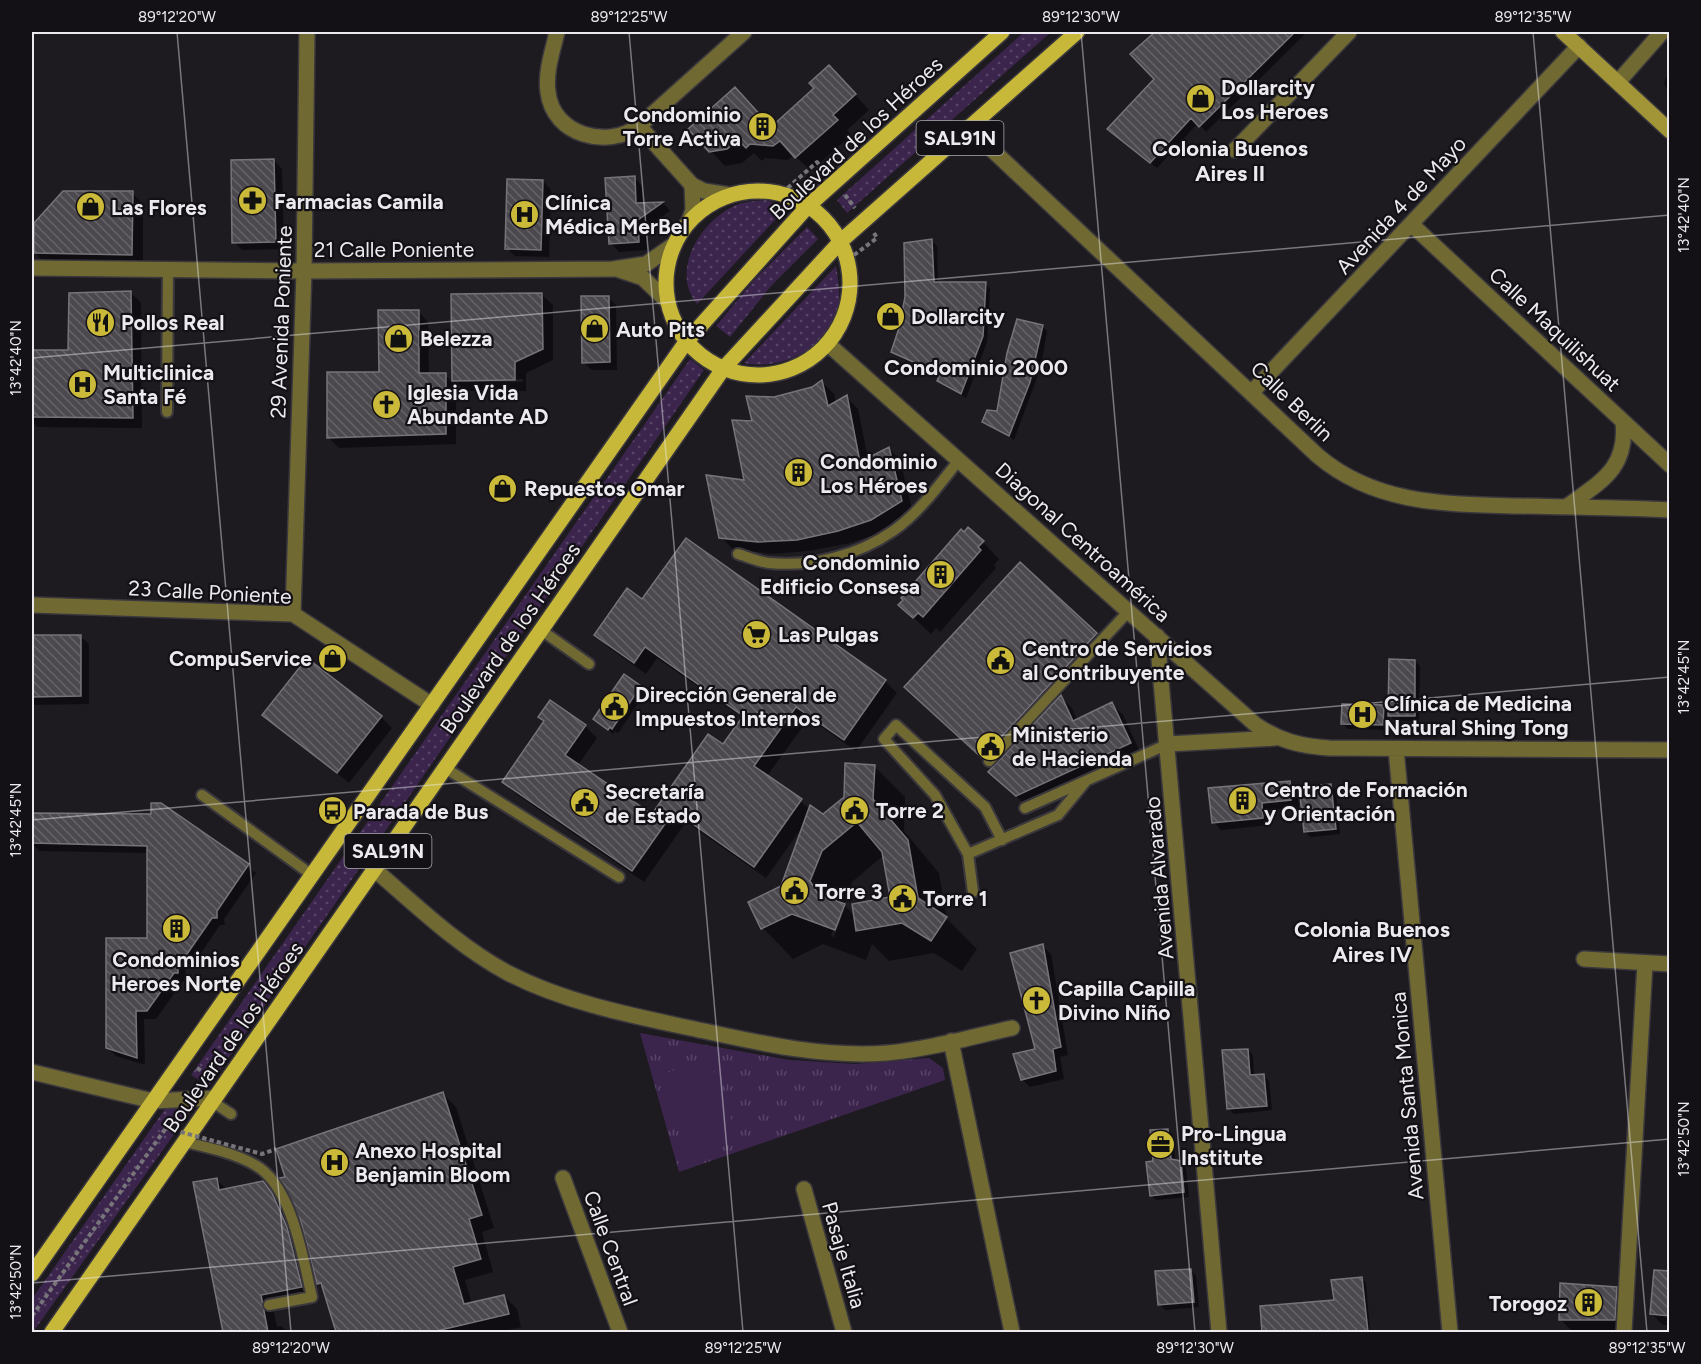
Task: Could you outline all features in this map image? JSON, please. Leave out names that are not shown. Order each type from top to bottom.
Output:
[{"type":"main road","name":"Boulevard de los Héroes","points":[[32,1274],[686,342],[808,206],[1002,32]]},
{"type":"main road","name":"Boulevard de los Héroes","points":[[52,1332],[723,369],[841,241],[1077,32]]},
{"type":"main road","points":[[757,191],[782,193],[808,206],[826,222],[841,241],[849,259],[853,282],[850,304],[842,326],[828,344],[806,362],[779,373],[751,375],[723,369],[703,358],[686,342],[677,329],[666,300],[667,264],[672,246],[689,221],[707,205],[730,195],[757,191]]},
{"type":"street","name":"29 Avenida Poniente","points":[[292,614],[304,271],[307,32]]},
{"type":"street","points":[[557,32],[548,92],[560,119],[575,131],[604,139],[625,136],[639,126],[744,32]]},
{"type":"street","points":[[1235,150],[1348,32]]},
{"type":"street","points":[[1563,32],[1670,131]]},
{"type":"street","points":[[1618,82],[1662,32]]},
{"type":"street","name":"Avenida 4 de Mayo","points":[[1252,392],[1579,46]]},
{"type":"street","points":[[639,126],[692,185],[717,194],[730,195]]},
{"type":"street","name":"Calle Berlin","points":[[970,129],[1332,468],[1370,487],[1416,501],[1437,504],[1670,510]]},
{"type":"street","points":[[689,221],[693,210],[692,185]]},
{"type":"street","name":"Calle Maquilishuat","points":[[1411,224],[1670,465]]},
{"type":"street","name":"21 Calle Poniente","points":[[32,268],[304,271],[613,269],[646,264],[672,246]]},
{"type":"street","name":"21 Calle Poniente","points":[[613,269],[643,278],[666,300]]},
{"type":"street","name":"Diagonal Centroamérica","points":[[828,344],[1128,612],[1275,738],[1309,747],[1670,750]]},
{"type":"street","points":[[1566,507],[1607,477],[1615,466],[1622,451],[1623,422]]},
{"type":"street","name":"23 Calle Poniente","points":[[32,605],[292,614],[432,705]]},
{"type":"street","name":"Avenida Alvarado","points":[[1157,636],[1219,1332]]},
{"type":"street","points":[[1168,744],[1275,738]]},
{"type":"street","name":"Avenida Santa Monica","points":[[1396,749],[1450,1332]]},
{"type":"street","points":[[375,870],[450,933],[484,958],[539,987],[578,1000],[749,1042],[801,1051],[887,1053],[1012,1028]]},
{"type":"street","points":[[1584,959],[1670,964]]},
{"type":"street","points":[[1624,1332],[1645,963]]},
{"type":"street","points":[[951,1041],[1012,1332]]},
{"type":"street","points":[[32,1072],[153,1101],[217,1095]]},
{"type":"street","name":"Calle Central","points":[[563,1178],[620,1332]]},
{"type":"street","name":"Pasaje Italia","points":[[804,1189],[844,1332]]},
{"type":"lane","points":[[167,412],[168,270]]},
{"type":"lane","points":[[738,554],[767,563],[791,563],[814,562],[855,552],[893,531],[925,502],[959,460]]},
{"type":"lane","points":[[989,761],[1128,612]]},
{"type":"lane","points":[[541,630],[589,664]]},
{"type":"lane","points":[[973,892],[969,854],[935,795],[884,740],[896,725],[985,807],[1002,840]]},
{"type":"lane","points":[[1025,808],[1168,744]]},
{"type":"lane","points":[[445,768],[620,877]]},
{"type":"lane","points":[[969,854],[1058,815],[1086,781]]},
{"type":"lane","points":[[202,795],[312,875]]},
{"type":"lane","points":[[217,1095],[231,1114]]},
{"type":"lane","points":[[185,1142],[255,1165],[270,1177],[295,1227],[312,1297],[269,1305]]},
{"type":"path","points":[[782,193],[817,162],[835,182]]},
{"type":"path","points":[[183,1059],[217,1095]]},
{"type":"path","points":[[32,1316],[166,1128],[262,1154],[276,1149]]},
{"type":"green space","points":[[1024,32],[1051,32],[847,213],[837,200]]},
{"type":"green space","points":[[766,200],[786,208],[697,304],[689,291],[687,277],[688,263],[700,235],[710,223],[734,206]]},
{"type":"green space","points":[[807,227],[818,239],[771,286],[730,337],[716,326],[756,278]]},
{"type":"green space","points":[[836,266],[839,287],[837,314],[819,342],[808,350],[783,361],[757,365],[744,363]]},
{"type":"green space","points":[[690,359],[704,370],[209,1086],[191,1075]]},
{"type":"green space","points":[[640,1033],[789,1060],[855,1064],[929,1058],[943,1068],[945,1080],[679,1172]]},
{"type":"green space","points":[[709,1058],[739,1141],[689,1159],[659,1076]]},
{"type":"green space","points":[[195,1105],[32,1332],[32,1299],[167,1106]]},
{"type":"building","name":"Dollarcity Los Heroes","points":[[1155,32],[1295,32],[1199,127],[1191,118],[1150,163],[1107,129],[1154,79],[1130,54]]},
{"type":"building","name":"Condominio Torre Activa","points":[[829,65],[856,94],[833,115],[838,120],[795,158],[780,141],[773,146],[750,144],[746,148],[738,140],[727,149],[709,152],[688,129],[735,87],[771,127],[814,88],[809,83]]},
{"type":"building","name":"Farmacias Camila","points":[[274,159],[276,242],[232,243],[231,160]]},
{"type":"building","points":[[635,176],[636,203],[663,202],[638,220],[639,242],[609,244],[605,178]]},
{"type":"building","name":"Clínica Médica MerBel","points":[[507,179],[543,180],[541,250],[505,249]]},
{"type":"building","name":"Las Flores","points":[[63,191],[133,191],[132,255],[34,253],[34,223]]},
{"type":"building","points":[[932,239],[934,282],[986,282],[983,336],[961,394],[937,381],[940,374],[891,352],[899,328],[905,297],[904,243]]},
{"type":"building","name":"Multiclinica Santa Fé","points":[[131,291],[133,418],[32,417],[32,350],[68,350],[69,293]]},
{"type":"building","points":[[542,293],[543,349],[515,362],[515,380],[452,381],[451,294]]},
{"type":"building","name":"Auto Pits","points":[[581,296],[609,296],[610,362],[582,363]]},
{"type":"building","name":"Iglesia Vida Abundante AD","points":[[378,310],[419,310],[419,373],[446,373],[446,434],[327,438],[327,372],[379,372]]},
{"type":"building","points":[[1017,319],[1043,325],[1030,382],[1009,436],[982,422],[987,410],[997,411],[1007,353]]},
{"type":"building","points":[[822,380],[828,406],[847,395],[860,462],[889,447],[902,501],[871,520],[838,531],[797,540],[758,542],[719,538],[706,475],[744,480],[732,420],[752,421],[746,396],[774,397],[812,387]]},
{"type":"building","name":"Condominio Edificio Consesa","points":[[968,527],[984,541],[978,547],[981,550],[923,617],[918,613],[913,618],[898,605],[903,600],[901,598],[961,529],[964,532]]},
{"type":"building","points":[[686,538],[886,680],[844,740],[796,707],[754,766],[802,799],[754,867],[674,811],[632,871],[502,782],[544,721],[538,717],[550,700],[586,725],[565,755],[652,814],[708,734],[723,744],[743,716],[645,647],[634,663],[594,635],[627,588],[642,599]]},
{"type":"building","name":"Centro de Servicios al Contribuyente","points":[[1020,562],[1097,633],[982,758],[904,687]]},
{"type":"building","points":[[32,635],[81,635],[81,696],[32,697]]},
{"type":"building","points":[[307,658],[382,716],[337,773],[262,715]]},
{"type":"building","points":[[1389,659],[1415,660],[1415,716],[1388,716]]},
{"type":"building","name":"Dirección General de Impuestos Internos","points":[[624,674],[641,686],[612,729],[610,727],[608,730],[593,719]]},
{"type":"building","points":[[1061,695],[1073,721],[1112,702],[1131,743],[1016,796],[988,772]]},
{"type":"building","name":"Clínica de Medicina Natural Shing Tong","points":[[1342,704],[1384,705],[1383,725],[1341,724]]},
{"type":"building","points":[[845,763],[875,765],[873,799],[908,840],[918,898],[947,917],[931,941],[902,923],[856,931],[852,904],[890,897],[882,852],[857,822],[822,851],[810,881],[818,894],[845,904],[835,930],[792,914],[761,929],[748,902],[781,886],[810,805],[823,814],[844,797]]},
{"type":"building","name":"Centro de Formación y Orientación","points":[[1290,781],[1291,800],[1262,803],[1263,818],[1212,823],[1208,788]]},
{"type":"building","points":[[1331,784],[1336,829],[1304,832],[1299,787]]},
{"type":"building","name":"Condominios Heroes Norte","points":[[151,803],[161,803],[249,864],[217,911],[217,918],[212,918],[187,954],[178,955],[178,973],[174,973],[147,1011],[136,1011],[137,1058],[106,1048],[106,938],[147,938],[147,846],[32,843],[32,813],[151,814]]},
{"type":"building","name":"Capilla Capilla Divino Niño","points":[[1043,944],[1061,1047],[1053,1049],[1056,1071],[1021,1080],[1013,1054],[1035,1049],[1010,953]]},
{"type":"building","points":[[1248,1049],[1250,1075],[1264,1074],[1267,1106],[1227,1109],[1222,1050]]},
{"type":"building","points":[[443,1092],[482,1215],[469,1219],[481,1259],[453,1267],[464,1304],[504,1295],[509,1314],[432,1332],[336,1332],[321,1283],[317,1284],[301,1222],[279,1178],[285,1177],[276,1149]]},
{"type":"building","points":[[1168,1129],[1171,1159],[1181,1161],[1184,1192],[1150,1196],[1146,1162],[1153,1161],[1150,1130]]},
{"type":"building","points":[[217,1178],[219,1190],[263,1181],[272,1193],[287,1227],[302,1287],[261,1295],[268,1332],[223,1332],[193,1182]]},
{"type":"building","points":[[1191,1269],[1194,1302],[1158,1305],[1155,1271]]},
{"type":"building","points":[[1654,1270],[1670,1271],[1670,1316],[1650,1314]]},
{"type":"building","points":[[1362,1277],[1368,1332],[1262,1332],[1260,1306],[1334,1300],[1331,1280]]},
{"type":"building","name":"Torogoz","points":[[1560,1283],[1617,1287],[1615,1320],[1559,1320]]},
{"type":"place","name":"Dollarcity Los Heroes","points":[[1200,99]]},
{"type":"place","name":"Condominio Torre Activa","points":[[762,126]]},
{"type":"place","name":"Farmacias Camila","points":[[253,201]]},
{"type":"place","name":"Las Flores","points":[[90,207]]},
{"type":"place","name":"Clínica Médica MerBel","points":[[524,214]]},
{"type":"place","name":"Dollarcity","points":[[890,316]]},
{"type":"place","name":"Pollos Real","points":[[100,322]]},
{"type":"place","name":"Auto Pits","points":[[595,329]]},
{"type":"place","name":"Belezza","points":[[399,338]]},
{"type":"place","name":"Multiclinica Santa Fé","points":[[82,384]]},
{"type":"place","name":"Iglesia Vida Abundante AD","points":[[386,404]]},
{"type":"place","name":"Condominio Los Héroes","points":[[799,473]]},
{"type":"place","name":"Repuestos Omar","points":[[503,488]]},
{"type":"place","name":"Condominio Edificio Consesa","points":[[941,574]]},
{"type":"place","name":"Las Pulgas","points":[[757,634]]},
{"type":"place","name":"CompuService","points":[[333,658]]},
{"type":"place","name":"Centro de Servicios al Contribuyente","points":[[1001,660]]},
{"type":"place","name":"Dirección General de Impuestos Internos","points":[[614,706]]},
{"type":"place","name":"Clínica de Medicina Natural Shing Tong","points":[[1363,715]]},
{"type":"place","name":"Ministerio de Hacienda","points":[[991,746]]},
{"type":"place","name":"Centro de Formación y Orientación","points":[[1243,801]]},
{"type":"place","name":"Secretaría de Estado","points":[[584,803]]},
{"type":"place","name":"Torre 2","points":[[855,810]]},
{"type":"place","name":"Parada de Bus","points":[[332,811]]},
{"type":"place","name":"Torre 3","points":[[794,891]]},
{"type":"place","name":"Torre 1","points":[[902,898]]},
{"type":"place","name":"Condominios Heroes Norte","points":[[176,928]]},
{"type":"place","name":"Capilla Capilla Divino Niño","points":[[1037,1000]]},
{"type":"place","name":"Pro-Lingua Institute","points":[[1160,1145]]},
{"type":"place","name":"Anexo Hospital Benjamin Bloom","points":[[334,1162]]},
{"type":"place","name":"Torogoz","points":[[1588,1303]]},
{"type":"district","name":"Colonia Buenos Aires II","points":[[1230,160]]},
{"type":"district","name":"Condominio 2000","points":[[976,367]]},
{"type":"district","name":"Colonia Buenos Aires IV","points":[[1372,942]]}]
